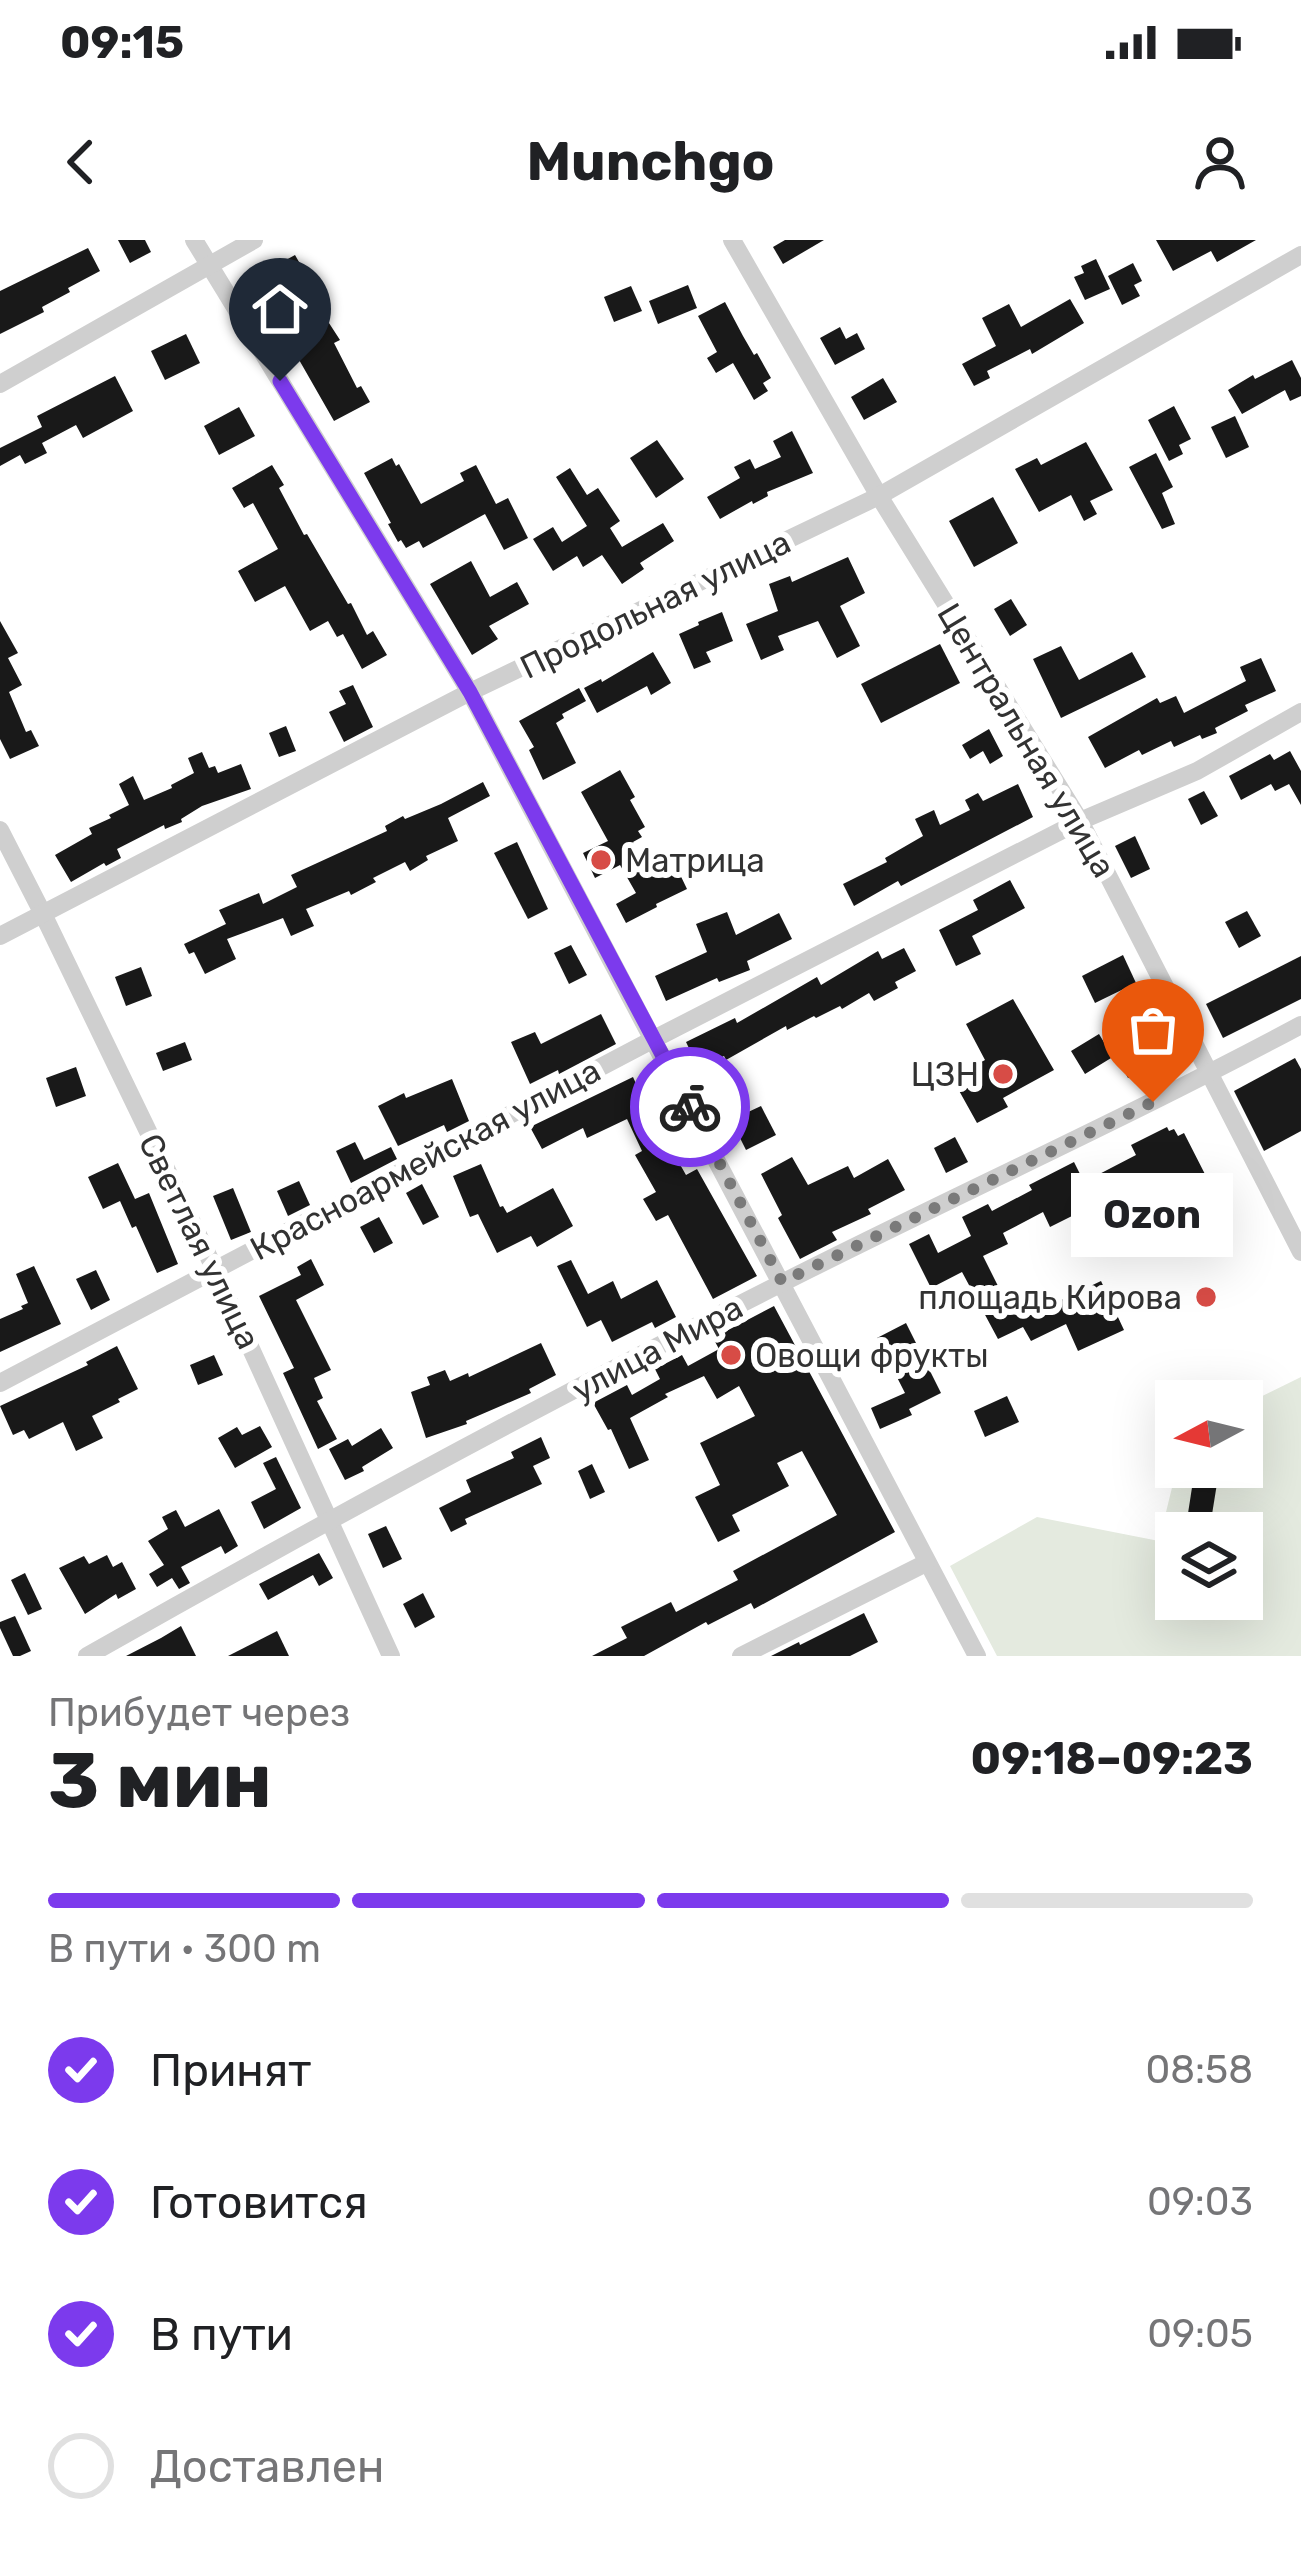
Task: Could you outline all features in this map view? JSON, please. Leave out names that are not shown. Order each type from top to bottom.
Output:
[{"type":"street","points":[[194,240],[470,692],[977,1656]]},
{"type":"street","points":[[0,384],[254,240]]},
{"type":"street","name":"Центральная улица","points":[[732,240],[879,496],[1081,821],[1301,1252]]},
{"type":"street","name":"Продольная улица","points":[[0,936],[470,692],[879,496],[1301,255]]},
{"type":"street","name":"Красноармейская улица","points":[[0,1383],[654,1039],[1081,821],[1196,771],[1301,712]]},
{"type":"street","name":"Светлая улица","points":[[0,830],[274,1395],[392,1656]]},
{"type":"street","name":"улица Мира","points":[[87,1656],[327,1520],[782,1282],[1301,1024]]},
{"type":"street","points":[[741,1656],[926,1563]]},
{"type":"shaded area","points":[[1301,1377],[1301,1656],[997,1656],[950,1566],[1037,1517],[1155,1540],[1155,1620],[1263,1620],[1263,1512],[1166,1512],[1172,1488],[1263,1488],[1263,1396]]},
{"type":"building","points":[[118,240],[145,240],[151,252],[130,263]]},
{"type":"building","points":[[785,240],[824,240],[783,264],[773,247]]},
{"type":"building","points":[[1156,240],[1256,240],[1217,262],[1211,251],[1173,271]]},
{"type":"building","points":[[88,248],[100,271],[42,307],[44,312],[0,334],[0,291]]},
{"type":"building","points":[[295,255],[311,283],[305,286],[340,340],[334,343],[357,388],[361,386],[370,402],[334,421],[278,323],[288,316],[274,291],[265,296],[255,277]]},
{"type":"building","points":[[1096,259],[1110,289],[1085,300],[1074,277],[1084,273],[1081,266]]},
{"type":"building","points":[[1133,263],[1142,281],[1134,285],[1140,296],[1122,305],[1108,276]]},
{"type":"building","points":[[688,285],[697,308],[658,324],[649,301]]},
{"type":"building","points":[[631,286],[642,311],[614,322],[604,297]]},
{"type":"building","points":[[1070,299],[1084,323],[1032,354],[1030,349],[987,371],[990,378],[974,386],[962,364],[996,346],[982,318],[1009,304],[1021,327]]},
{"type":"building","points":[[725,302],[771,378],[763,383],[768,391],[754,400],[733,363],[716,373],[707,358],[717,352],[698,316]]},
{"type":"building","points":[[840,327],[846,339],[857,333],[865,349],[835,365],[820,338]]},
{"type":"building","points":[[186,334],[200,363],[165,380],[151,351]]},
{"type":"building","points":[[1292,360],[1301,378],[1301,396],[1290,401],[1285,390],[1242,414],[1228,390]]},
{"type":"building","points":[[115,376],[133,411],[83,438],[76,425],[42,443],[47,453],[25,464],[20,455],[0,466],[0,448],[42,427],[37,416]]},
{"type":"building","points":[[883,378],[897,402],[864,420],[851,397]]},
{"type":"building","points":[[1174,406],[1191,439],[1179,445],[1183,454],[1169,461],[1148,420]]},
{"type":"building","points":[[239,407],[255,436],[219,455],[204,426]]},
{"type":"building","points":[[1235,416],[1249,447],[1226,458],[1211,427]]},
{"type":"building","points":[[792,431],[813,473],[720,519],[707,497],[740,478],[734,467],[750,459],[755,469],[781,457],[773,441]]},
{"type":"building","points":[[657,440],[684,479],[656,498],[630,458]]},
{"type":"building","points":[[1086,442],[1113,490],[1090,501],[1097,514],[1084,521],[1071,495],[1039,512],[1015,469],[1037,458],[1041,465]]},
{"type":"building","points":[[1156,453],[1173,487],[1162,493],[1175,524],[1162,529],[1129,467]]},
{"type":"building","points":[[392,458],[421,504],[464,481],[460,473],[476,465],[496,504],[508,498],[528,538],[504,550],[485,514],[423,548],[419,541],[406,548],[398,542],[364,473]]},
{"type":"building","points":[[272,465],[304,535],[367,635],[373,631],[387,655],[362,669],[343,634],[337,637],[328,621],[310,631],[285,586],[255,602],[238,571],[278,549],[253,503],[244,508],[232,488]]},
{"type":"building","points":[[570,468],[587,495],[598,488],[620,521],[610,528],[622,547],[663,523],[674,541],[640,563],[644,569],[622,584],[602,555],[583,567],[577,556],[553,571],[533,539],[553,527],[562,542],[587,526],[556,477]]},
{"type":"building","points":[[993,497],[1018,543],[974,567],[949,521]]},
{"type":"building","points":[[848,557],[865,593],[840,606],[860,646],[837,658],[818,621],[778,636],[784,650],[761,660],[746,624],[778,611],[769,584],[790,576],[792,582]]},
{"type":"building","points":[[471,561],[490,597],[517,582],[529,604],[489,626],[498,639],[472,655],[430,584]]},
{"type":"building","points":[[1011,599],[1027,625],[1010,636],[994,609]]},
{"type":"building","points":[[722,612],[733,641],[706,652],[711,662],[694,669],[679,634]]},
{"type":"building","points":[[0,621],[18,653],[8,658],[22,685],[9,692],[26,732],[31,730],[39,746],[10,759],[0,739]]},
{"type":"building","points":[[940,644],[960,683],[881,723],[861,684]]},
{"type":"building","points":[[1061,646],[1079,680],[1132,652],[1146,677],[1061,718],[1033,659]]},
{"type":"building","points":[[653,652],[671,683],[651,695],[647,686],[597,713],[584,688]]},
{"type":"building","points":[[1261,658],[1276,691],[1245,705],[1248,711],[1215,728],[1217,733],[1174,747],[1171,741],[1142,755],[1139,750],[1105,768],[1088,737],[1157,698],[1160,703],[1176,696],[1184,713],[1246,681],[1240,667]]},
{"type":"building","points":[[353,685],[373,727],[344,742],[329,712],[346,704],[339,691]]},
{"type":"building","points":[[579,688],[586,701],[562,714],[564,718],[556,723],[576,763],[543,780],[529,750],[534,747],[519,721]]},
{"type":"building","points":[[286,726],[296,751],[279,757],[269,733]]},
{"type":"building","points":[[989,729],[1003,756],[990,764],[983,751],[970,759],[962,745]]},
{"type":"building","points":[[1290,751],[1301,771],[1301,805],[1289,784],[1275,791],[1271,784],[1241,800],[1229,776],[1270,754],[1274,760]]},
{"type":"building","points":[[202,752],[209,768],[215,766],[218,773],[241,764],[251,789],[202,806],[182,822],[165,829],[164,825],[117,849],[121,858],[71,882],[55,855],[129,805],[119,784],[133,776],[144,800],[194,773],[188,758]]},
{"type":"building","points":[[620,770],[645,827],[638,831],[642,837],[633,842],[649,874],[674,862],[687,889],[626,923],[616,904],[636,893],[620,865],[595,878],[583,853],[608,841],[581,792]]},
{"type":"building","points":[[483,782],[490,796],[448,818],[458,841],[426,856],[428,860],[410,871],[405,862],[351,895],[349,891],[306,909],[314,926],[291,936],[283,918],[227,939],[236,959],[205,974],[194,952],[189,954],[184,944],[226,924],[219,910],[259,893],[263,904],[297,887],[291,875],[387,831],[385,826],[403,816],[441,804]]},
{"type":"building","points":[[1018,784],[1033,817],[854,906],[843,884],[887,862],[885,858],[923,836],[915,819],[934,810],[940,825],[970,810],[965,800],[978,793],[983,801]]},
{"type":"building","points":[[1204,791],[1218,816],[1201,825],[1188,799]]},
{"type":"building","points":[[1135,836],[1150,869],[1131,878],[1115,846]]},
{"type":"building","points":[[517,842],[548,909],[528,919],[494,853]]},
{"type":"building","points":[[1010,880],[1025,908],[972,936],[981,954],[956,966],[939,930],[978,910],[973,900]]},
{"type":"building","points":[[1247,911],[1261,936],[1239,948],[1225,922]]},
{"type":"building","points":[[727,912],[736,935],[779,913],[792,939],[747,961],[750,970],[719,982],[717,978],[666,1001],[655,976],[707,952],[696,924]]},
{"type":"building","points":[[571,945],[587,975],[569,984],[554,953]]},
{"type":"building","points":[[904,948],[916,971],[895,982],[898,988],[874,1001],[869,993],[842,1009],[787,1030],[786,1026],[726,1060],[724,1056],[699,1069],[686,1042],[735,1018],[737,1023],[817,977],[821,985],[878,951],[882,959]]},
{"type":"building","points":[[1123,955],[1136,983],[1095,1003],[1082,976]]},
{"type":"building","points":[[1301,956],[1301,999],[1223,1038],[1206,1004]]},
{"type":"building","points":[[141,967],[152,996],[126,1006],[115,977]]},
{"type":"building","name":"ЦЗН","points":[[1013,999],[1054,1070],[1003,1098],[1008,1107],[977,1123],[952,1078],[985,1060],[966,1024]]},
{"type":"building","points":[[601,1014],[616,1044],[530,1084],[511,1042],[535,1032],[541,1044]]},
{"type":"building","points":[[1154,1019],[1173,1055],[1128,1078],[1116,1055],[1085,1074],[1071,1051],[1099,1034],[1105,1044]]},
{"type":"building","points":[[185,1042],[192,1060],[163,1071],[156,1053]]},
{"type":"building","points":[[1295,1058],[1301,1069],[1301,1131],[1264,1151],[1234,1091]]},
{"type":"building","points":[[76,1067],[86,1096],[56,1107],[46,1078]]},
{"type":"building","points":[[633,1077],[662,1140],[665,1138],[686,1175],[697,1169],[757,1276],[713,1299],[668,1215],[656,1221],[643,1199],[656,1192],[635,1155],[642,1151],[627,1119],[587,1138],[583,1128],[542,1149],[530,1127]]},
{"type":"building","points":[[452,1079],[469,1121],[447,1132],[444,1125],[398,1146],[378,1106]]},
{"type":"building","points":[[761,1106],[776,1135],[746,1150],[731,1120]]},
{"type":"building","points":[[1167,1127],[1178,1136],[1184,1133],[1210,1184],[1168,1205],[1177,1222],[1134,1238],[1120,1211],[1085,1228],[1078,1213],[1050,1227],[1043,1212],[1003,1233],[1008,1244],[983,1256],[1011,1312],[1031,1302],[1036,1312],[1101,1281],[1124,1330],[1078,1351],[1066,1324],[1031,1341],[1023,1327],[998,1339],[962,1272],[931,1288],[909,1244],[929,1234],[938,1253],[971,1236],[962,1217],[988,1204],[992,1211],[1074,1162],[1084,1182],[1136,1155],[1131,1145]]},
{"type":"building","points":[[955,1137],[968,1162],[946,1173],[934,1148]]},
{"type":"building","points":[[355,1142],[364,1160],[391,1147],[397,1159],[351,1183],[336,1151]]},
{"type":"building","points":[[792,1157],[808,1185],[848,1166],[854,1178],[888,1159],[905,1190],[868,1209],[871,1214],[832,1232],[837,1240],[800,1259],[761,1174]]},
{"type":"building","points":[[118,1163],[135,1199],[149,1193],[178,1264],[157,1273],[120,1201],[103,1209],[88,1177]]},
{"type":"building","points":[[481,1164],[507,1213],[553,1188],[573,1226],[537,1247],[531,1236],[497,1253],[478,1214],[470,1217],[453,1176]]},
{"type":"building","points":[[299,1181],[310,1205],[288,1216],[277,1191]]},
{"type":"building","points":[[422,1184],[439,1217],[423,1225],[406,1193]]},
{"type":"building","points":[[233,1188],[251,1232],[231,1240],[213,1196]]},
{"type":"building","points":[[379,1217],[393,1243],[374,1253],[360,1227]]},
{"type":"building","points":[[311,1259],[324,1285],[296,1300],[331,1370],[314,1378],[323,1398],[317,1401],[337,1439],[318,1449],[283,1373],[294,1368],[259,1296],[301,1275],[297,1267]]},
{"type":"building","points":[[571,1260],[588,1294],[613,1281],[621,1299],[657,1280],[676,1317],[655,1328],[652,1322],[612,1342],[601,1320],[587,1327],[557,1266]]},
{"type":"building","points":[[34,1266],[61,1324],[0,1352],[0,1319],[28,1303],[16,1274]]},
{"type":"building","points":[[96,1270],[110,1300],[91,1310],[76,1279]]},
{"type":"building","points":[[774,1306],[895,1532],[754,1609],[751,1603],[706,1622],[644,1656],[592,1656],[627,1638],[621,1627],[671,1602],[676,1612],[738,1580],[733,1571],[837,1515],[802,1451],[777,1463],[789,1486],[732,1515],[740,1531],[718,1542],[695,1497],[720,1485],[700,1443],[755,1416],[739,1386],[717,1399],[704,1376],[630,1418],[649,1460],[629,1469],[593,1403],[627,1385],[632,1395],[660,1379],[655,1369],[682,1355],[688,1366],[719,1349],[713,1338]]},
{"type":"building","points":[[906,1323],[941,1393],[909,1409],[912,1415],[880,1429],[871,1408],[905,1393],[877,1338]]},
{"type":"building","points":[[541,1343],[556,1375],[529,1389],[531,1393],[426,1438],[411,1392],[430,1385],[427,1377],[445,1370],[450,1381],[468,1373],[469,1377]]},
{"type":"building","points":[[117,1346],[138,1389],[92,1416],[103,1438],[76,1451],[63,1422],[29,1439],[24,1430],[13,1435],[0,1406],[88,1365],[86,1362]]},
{"type":"building","points":[[214,1355],[223,1375],[198,1385],[190,1365]]},
{"type":"building","points":[[1007,1396],[1019,1422],[985,1437],[974,1411]]},
{"type":"building","points":[[260,1426],[272,1447],[235,1468],[218,1438],[237,1427],[242,1435]]},
{"type":"building","points":[[381,1428],[393,1448],[345,1480],[329,1449],[348,1439],[352,1446]]},
{"type":"building","points":[[541,1437],[550,1458],[533,1466],[542,1484],[465,1519],[467,1524],[451,1532],[439,1508],[471,1492],[466,1480],[514,1458],[511,1452]]},
{"type":"building","points":[[276,1457],[301,1508],[264,1529],[251,1502],[276,1489],[263,1463]]},
{"type":"building","points":[[592,1464],[605,1492],[590,1499],[578,1471]]},
{"type":"building","points":[[1192,1488],[1216,1488],[1212,1512],[1188,1512]]},
{"type":"building","points":[[219,1509],[238,1546],[225,1554],[221,1546],[181,1567],[190,1583],[179,1589],[172,1578],[157,1587],[149,1574],[164,1565],[148,1541],[168,1529],[162,1517],[176,1510],[185,1527]]},
{"type":"building","points":[[386,1526],[402,1559],[383,1568],[368,1534]]},
{"type":"building","points":[[319,1553],[333,1578],[319,1586],[313,1575],[268,1600],[259,1584]]},
{"type":"building","points":[[107,1555],[113,1567],[122,1562],[136,1589],[118,1599],[116,1594],[85,1614],[59,1568],[84,1556],[89,1564]]},
{"type":"building","points":[[25,1573],[42,1609],[28,1615],[11,1580]]},
{"type":"building","points":[[423,1593],[435,1617],[415,1628],[403,1604]]},
{"type":"building","points":[[864,1613],[878,1642],[850,1656],[771,1656],[800,1645]]},
{"type":"building","points":[[15,1616],[31,1651],[20,1656],[13,1656],[0,1628],[0,1622]]},
{"type":"building","points":[[181,1626],[196,1656],[126,1656],[161,1638]]},
{"type":"building","points":[[277,1631],[289,1656],[228,1656]]},
{"type":"way so far","points":[[690,1107],[782,1282],[1153,1102]]},
{"type":"place","name":"Матрица","points":[[601,860]]},
{"type":"place","name":"ЦЗН","points":[[1003,1074]]},
{"type":"place","name":"Ozon","points":[[1153,1102]]},
{"type":"place","name":"площадь Кирова","points":[[1206,1297]]},
{"type":"place","name":"Овощи фрукты","points":[[731,1355]]},
{"type":"route","points":[[280,381],[470,692],[690,1107]]}]
